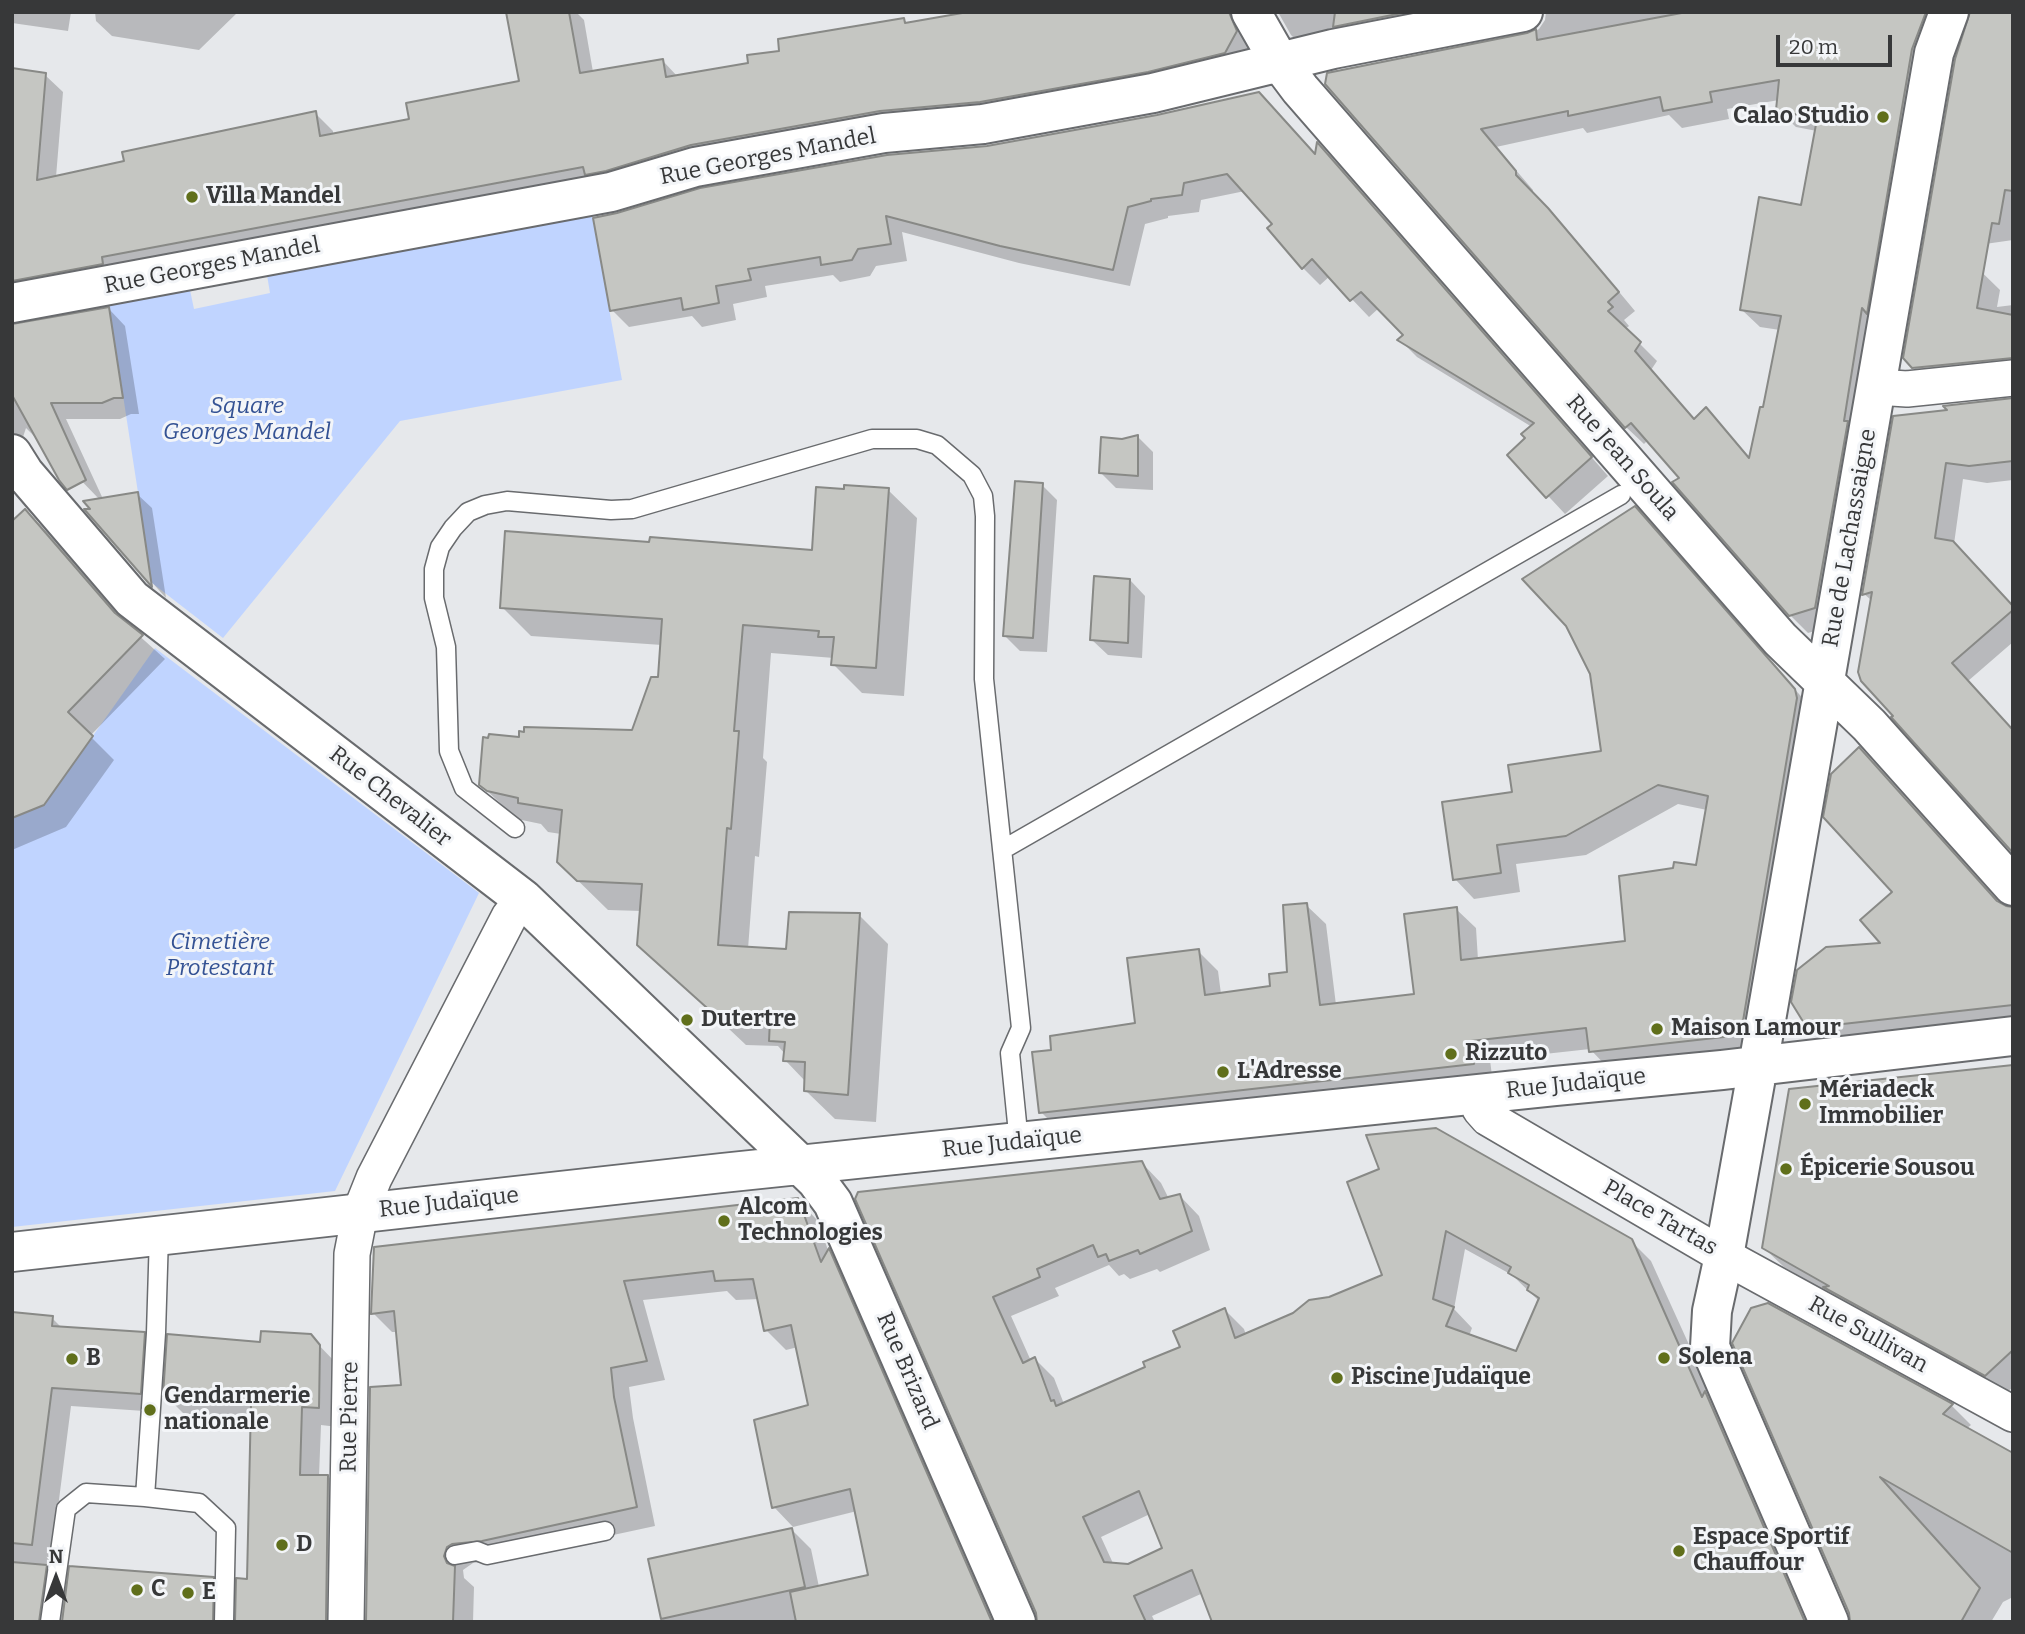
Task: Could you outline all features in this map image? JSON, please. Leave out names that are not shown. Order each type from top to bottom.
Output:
[{"type":"street","name":"Rue Jean Soula","points":[[1251,12],[1279,61],[1300,89],[1771,629],[1824,684],[1869,725],[2013,886]]},
{"type":"street","name":"Rue Georges Mandel","points":[[12,303],[611,192],[695,167],[884,134],[983,124],[1153,93],[1279,61],[1523,12]]},
{"type":"street","name":"Rue de Lachassaigne","points":[[1758,1066],[1934,54],[1950,12]]},
{"type":"street","points":[[1876,387],[1907,389],[2013,378]]},
{"type":"street","name":"Rue Chevalier","points":[[16,470],[132,599],[523,899],[771,1139]]},
{"type":"street","name":"Rue Pierre","points":[[346,1622],[355,1574],[352,1254],[360,1213],[374,1178],[509,917],[523,899]]},
{"type":"street","name":"Rue Judaïque","points":[[12,1252],[2013,1037]]},
{"type":"street","name":"Place Tartas","points":[[1478,1094],[1480,1109],[1488,1118],[1724,1256],[1758,1066]]},
{"type":"street","name":"Rue Brizard","points":[[771,1139],[816,1180],[833,1203],[1016,1622]]},
{"type":"street","points":[[1724,1256],[1712,1311],[1710,1347],[1829,1622]]},
{"type":"street","name":"Rue Sullivan","points":[[1724,1256],[2008,1402]]},
{"type":"lane","points":[[514,828],[464,788],[449,751],[446,647],[433,598],[434,569],[440,547],[468,512],[485,505],[507,501],[611,510],[632,509],[872,439],[896,437],[937,445],[972,475],[983,496],[984,679],[1021,1028],[1010,1053],[1019,1143]]},
{"type":"lane","points":[[1002,850],[1621,495]]},
{"type":"lane","points":[[145,1497],[159,1235]]},
{"type":"lane","points":[[50,1622],[66,1508],[86,1493],[199,1503],[226,1528],[224,1622]]},
{"type":"lane","points":[[455,1555],[477,1551],[487,1555],[605,1531]]},
{"type":"green space","name":"Square Georges Mandel","points":[[592,215],[622,380],[400,421],[223,638],[152,583],[109,305],[190,290],[194,309],[270,293],[267,275]]},
{"type":"green space","name":"Cimetière Protestant","points":[[155,648],[479,893],[335,1191],[12,1227],[12,818],[44,805]]},
{"type":"building","points":[[506,12],[569,12],[580,73],[663,59],[666,77],[748,63],[747,55],[779,51],[778,39],[904,18],[905,23],[968,12],[1229,12],[1237,31],[1225,53],[1148,72],[980,102],[880,111],[691,145],[606,171],[585,175],[583,167],[102,257],[103,264],[12,281],[12,68],[46,73],[37,180],[124,161],[122,152],[316,111],[320,136],[409,119],[406,103],[519,81]]},
{"type":"building","points":[[1335,12],[1407,12],[1333,27]]},
{"type":"building","points":[[1687,12],[1926,12],[1912,49],[1867,314],[1862,308],[1844,421],[1848,421],[1815,608],[1789,616],[1672,482],[1679,478],[1631,423],[1625,428],[1325,84],[1327,73],[1536,29],[1537,40]],"holes":[[[1779,80],[1776,110],[1817,119],[1801,205],[1759,197],[1740,310],[1781,316],[1763,407],[1760,407],[1749,458],[1706,407],[1694,419],[1635,351],[1641,342],[1608,311],[1613,307],[1608,302],[1619,292],[1548,208],[1516,175],[1516,171],[1481,129],[1568,111],[1568,116],[1660,97],[1663,111],[1712,102],[1710,92]]]},
{"type":"building","points":[[1970,12],[2013,12],[2013,191],[2005,190],[1999,224],[1992,223],[1977,308],[2013,315],[2013,358],[1912,368],[1903,358],[1955,59]]},
{"type":"building","points":[[1259,92],[1315,154],[1317,142],[1592,457],[1546,498],[1507,455],[1525,438],[1521,434],[1534,423],[1397,340],[1403,335],[1361,292],[1350,301],[1312,259],[1302,269],[1267,228],[1272,224],[1227,174],[1184,183],[1182,195],[1151,199],[1128,207],[1113,270],[1000,246],[886,216],[891,244],[858,249],[852,260],[821,265],[820,257],[748,269],[751,280],[716,286],[719,303],[683,310],[681,298],[610,311],[593,218],[700,188],[887,155],[987,146],[1157,115]]},
{"type":"building","points":[[109,307],[123,398],[102,403],[51,403],[86,480],[67,490],[12,395],[12,324]]},
{"type":"building","points":[[2013,398],[2013,461],[1969,466],[1946,463],[1935,538],[1953,541],[2013,606],[2013,610],[1952,663],[2013,730],[2013,853],[1891,717],[1893,716],[1861,681],[1858,672],[1872,592],[1862,595],[1893,416],[1947,410],[1943,406]]},
{"type":"building","points":[[1138,435],[1138,476],[1099,473],[1101,437],[1122,439]]},
{"type":"building","points":[[1015,481],[1043,483],[1033,638],[1003,636]]},
{"type":"building","points":[[844,485],[889,488],[876,668],[831,665],[834,637],[818,637],[819,631],[743,625],[734,731],[739,731],[731,829],[727,828],[718,945],[786,949],[789,912],[860,913],[848,1095],[804,1091],[805,1062],[783,1061],[785,1042],[769,1041],[770,1020],[716,1016],[637,945],[642,884],[577,881],[557,862],[562,810],[518,803],[518,798],[487,791],[479,785],[483,737],[488,738],[489,734],[519,737],[519,731],[524,732],[524,727],[632,730],[651,677],[658,677],[662,619],[500,608],[505,531],[649,542],[650,537],[812,550],[816,487],[844,489]]},
{"type":"building","points":[[138,492],[152,587],[84,509],[90,509],[83,501]]},
{"type":"building","points":[[1635,506],[1795,689],[1797,698],[1742,1027],[1733,1036],[1589,1052],[1586,1028],[1471,1041],[1474,1064],[1039,1113],[1032,1052],[1051,1050],[1050,1036],[1135,1023],[1127,958],[1199,949],[1205,995],[1270,986],[1269,974],[1287,972],[1283,905],[1307,903],[1320,1005],[1414,994],[1404,914],[1457,907],[1461,960],[1625,941],[1619,876],[1673,868],[1674,862],[1696,865],[1708,796],[1658,785],[1566,836],[1497,845],[1501,873],[1453,880],[1442,802],[1512,792],[1508,765],[1601,751],[1590,674],[1566,626],[1522,579]]},
{"type":"building","points":[[25,509],[115,613],[143,635],[68,712],[93,736],[44,805],[12,818],[12,521]]},
{"type":"building","points":[[1094,576],[1130,579],[1128,643],[1090,640]]},
{"type":"building","points":[[1859,747],[1997,901],[2013,907],[2013,1005],[1807,1028],[1791,1002],[1797,970],[1826,947],[1880,943],[1860,920],[1892,892],[1823,817],[1831,774]]},
{"type":"building","points":[[2013,1065],[2013,1350],[1985,1376],[1823,1287],[1829,1286],[1762,1248],[1789,1089]]},
{"type":"building","points":[[1436,1128],[1632,1239],[1702,1397],[1705,1391],[1805,1622],[1212,1622],[1192,1570],[1134,1596],[1146,1622],[1037,1622],[1036,1613],[855,1199],[858,1192],[1142,1161],[1160,1199],[1180,1194],[1192,1231],[1140,1254],[1138,1250],[1109,1261],[1106,1254],[1098,1257],[1093,1245],[1037,1269],[1040,1277],[993,1297],[1023,1363],[1035,1357],[1051,1401],[1054,1400],[1056,1406],[1145,1367],[1143,1362],[1180,1347],[1173,1331],[1225,1308],[1235,1338],[1293,1313],[1309,1300],[1329,1297],[1382,1275],[1347,1182],[1379,1169],[1366,1135]],"holes":[[[1446,1231],[1511,1267],[1508,1273],[1529,1285],[1527,1290],[1539,1298],[1516,1351],[1446,1326],[1454,1307],[1433,1299]],[[1139,1491],[1162,1548],[1128,1564],[1104,1562],[1083,1517]]]},
{"type":"building","points":[[798,1198],[821,1262],[829,1248],[992,1622],[796,1622],[790,1592],[868,1575],[850,1489],[772,1508],[754,1420],[808,1405],[791,1325],[764,1331],[753,1279],[715,1281],[713,1271],[624,1281],[647,1361],[611,1368],[614,1397],[637,1507],[482,1541],[452,1544],[447,1547],[444,1556],[447,1563],[455,1566],[453,1622],[366,1622],[370,1387],[401,1385],[394,1311],[371,1314],[374,1247]]},
{"type":"building","points":[[1768,1303],[1953,1404],[1943,1414],[2013,1453],[2013,1553],[1880,1477],[1980,1588],[1961,1622],[1850,1622],[1849,1613],[1732,1343],[1751,1308]]},
{"type":"building","name":"B","points":[[12,1312],[53,1316],[52,1326],[145,1332],[141,1394],[52,1388],[32,1545],[12,1543]]},
{"type":"building","points":[[261,1331],[311,1334],[320,1345],[319,1408],[302,1407],[300,1475],[328,1475],[326,1622],[235,1622],[236,1578],[247,1579],[251,1403],[163,1396],[167,1334],[260,1342]]},
{"type":"building","points":[[792,1528],[805,1587],[661,1619],[648,1559]]},
{"type":"building","points":[[12,1562],[47,1565],[39,1622],[12,1622]]},
{"type":"building","points":[[69,1566],[214,1577],[213,1622],[62,1622]]},
{"type":"place","name":"Calao Studio","points":[[1883,117]]},
{"type":"place","name":"Villa Mandel","points":[[192,197]]},
{"type":"place","name":"Dutertre","points":[[687,1020]]},
{"type":"place","name":"Maison Lamour","points":[[1657,1029]]},
{"type":"place","name":"Rizzuto","points":[[1451,1054]]},
{"type":"place","name":"L'Adresse","points":[[1223,1072]]},
{"type":"place","name":"Mériadeck Immobilier","points":[[1805,1104]]},
{"type":"place","name":"Épicerie Sousou","points":[[1786,1169]]},
{"type":"place","name":"Alcom Technologies","points":[[724,1221]]},
{"type":"place","name":"Solena","points":[[1664,1358]]},
{"type":"place","name":"B","points":[[72,1359]]},
{"type":"place","name":"Piscine Judaïque","points":[[1337,1378]]},
{"type":"place","name":"Gendarmerie nationale","points":[[150,1410]]},
{"type":"place","name":"D","points":[[282,1545]]},
{"type":"place","name":"Espace Sportif Chauffour","points":[[1679,1551]]},
{"type":"place","name":"C","points":[[137,1590]]},
{"type":"place","name":"E","points":[[188,1593]]}]
